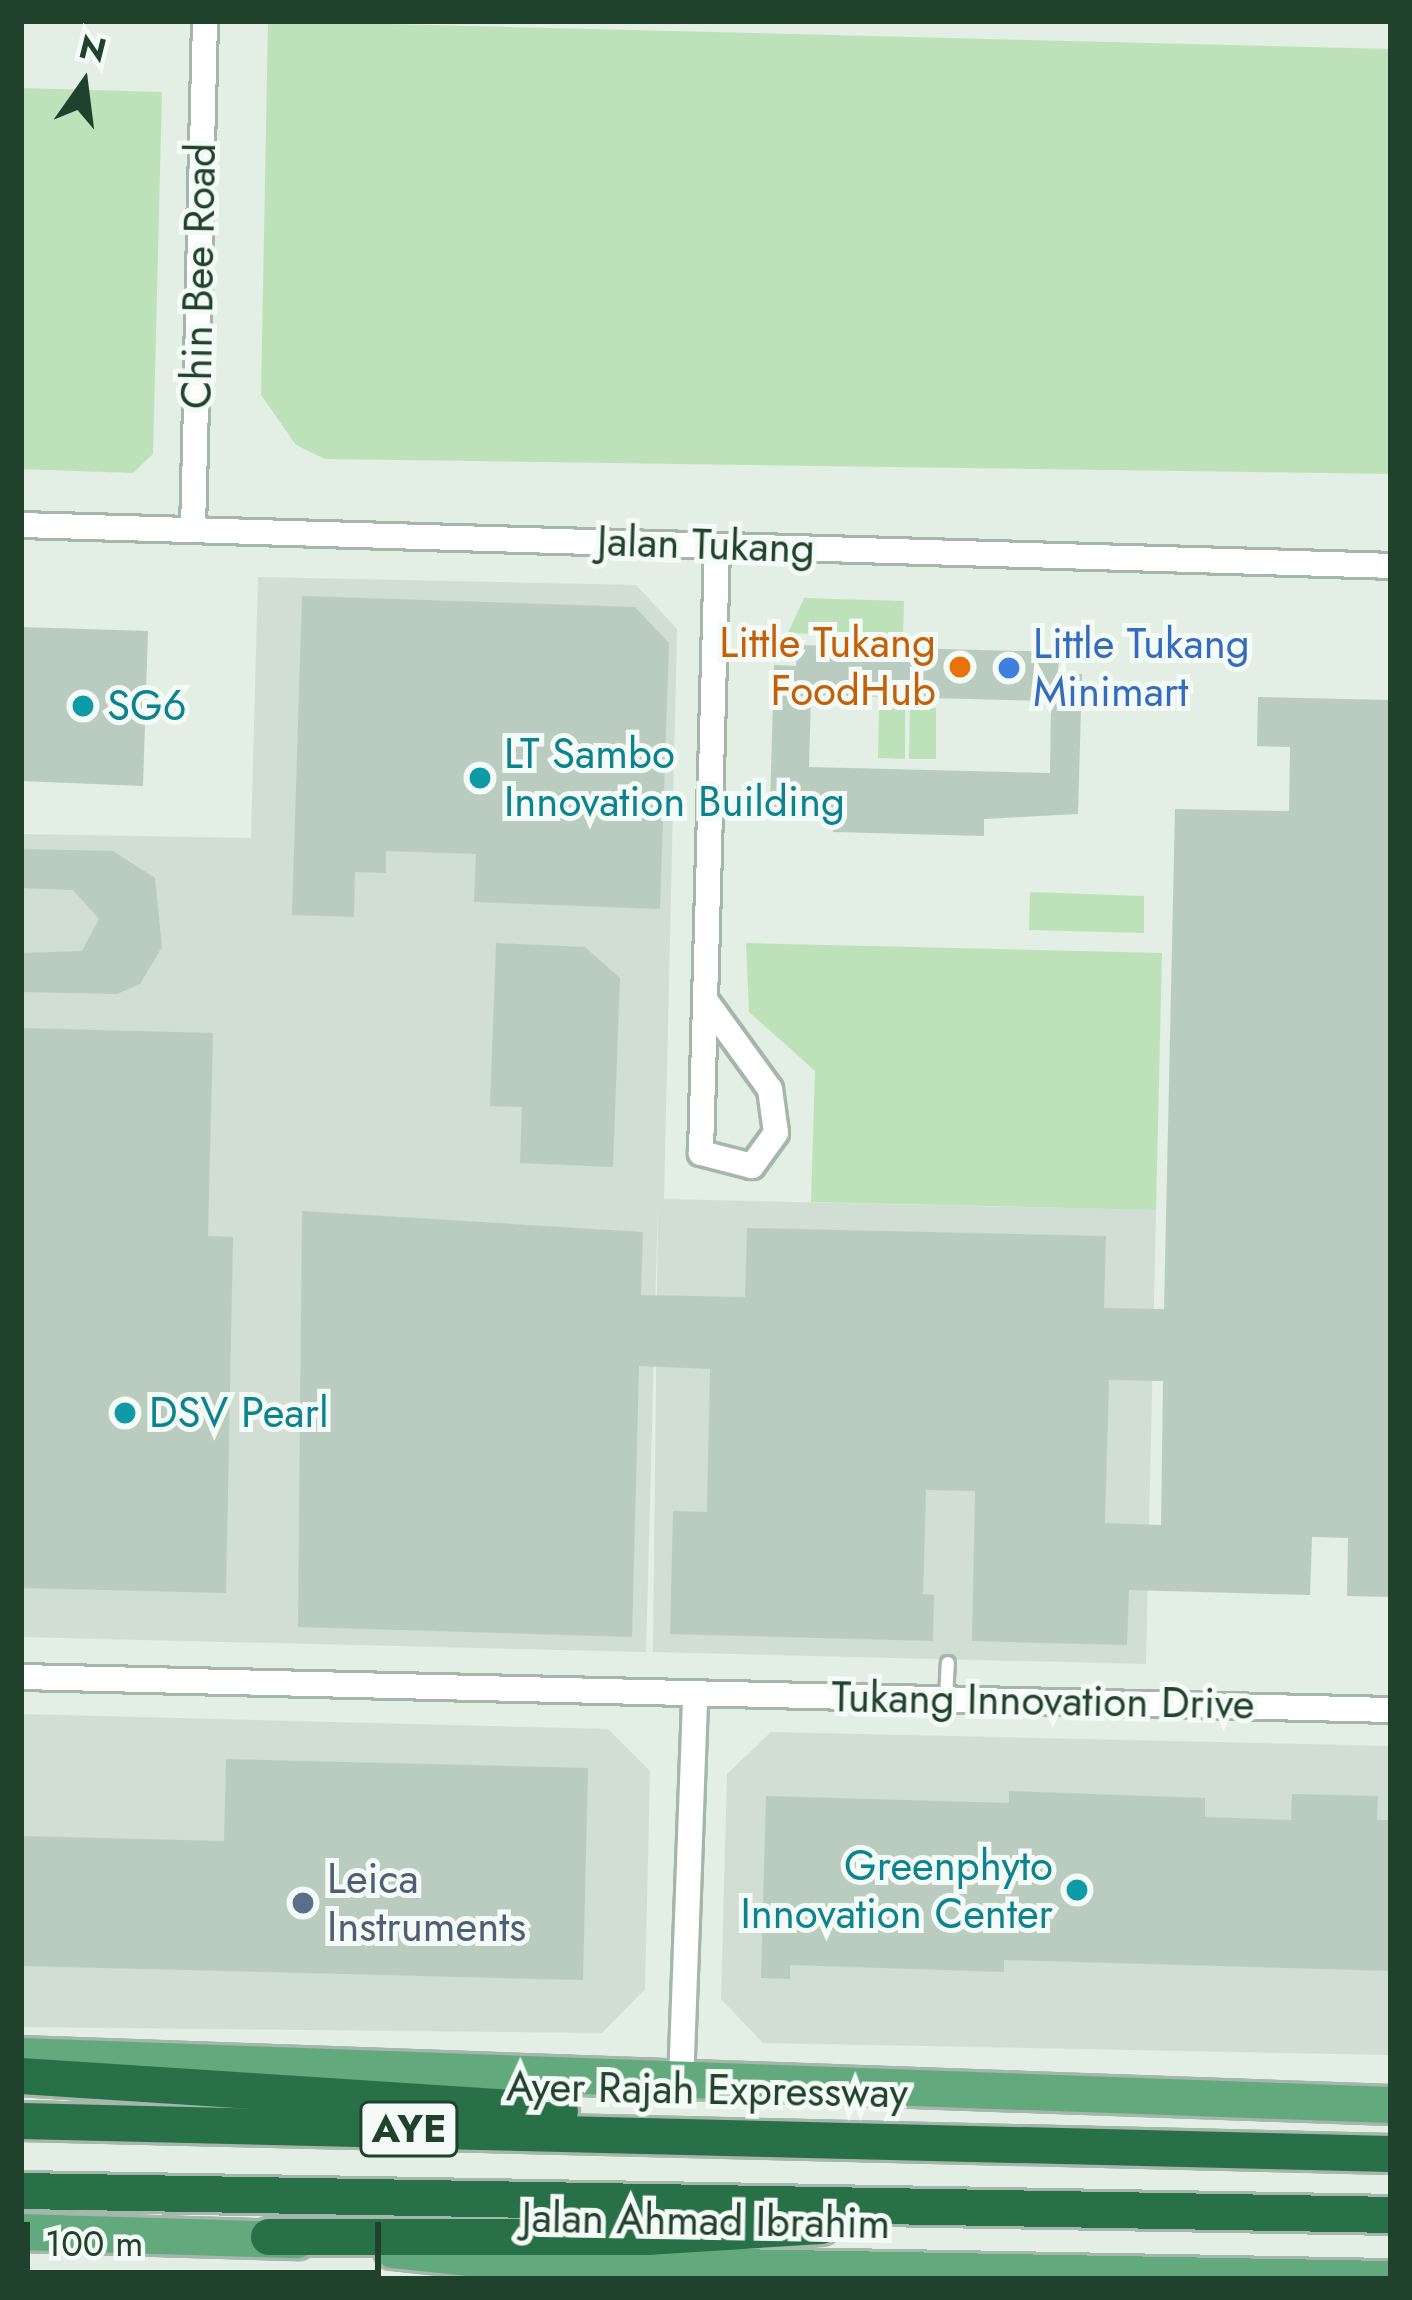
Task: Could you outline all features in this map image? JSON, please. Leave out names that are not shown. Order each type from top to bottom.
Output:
[{"type":"highway","points":[[21,2076],[501,2105],[796,2137]]},
{"type":"highway","name":"Ayer Rajah Expressway","points":[[21,2121],[1391,2154]]},
{"type":"highway","name":"AYE","points":[[21,2191],[1391,2216]]},
{"type":"highway","points":[[269,2237],[759,2233],[814,2229],[849,2208]]},
{"type":"main road","points":[[21,2056],[1391,2105]]},
{"type":"main road","name":"Jalan Ahmad Ibrahim","points":[[21,2232],[269,2237],[514,2263],[1391,2279]]},
{"type":"street","name":"Chin Bee Road","points":[[194,530],[205,21]]},
{"type":"street","name":"Jalan Tukang","points":[[21,525],[1391,566]]},
{"type":"street","points":[[706,1001],[770,1089],[776,1133],[752,1166],[700,1153],[717,546]]},
{"type":"street","name":"Tukang Innovation Drive","points":[[21,1677],[1391,1709]]},
{"type":"street","points":[[681,2083],[694,1693]]},
{"type":"lane","points":[[946,1698],[948,1663]]},
{"type":"shaded area","points":[[258,577],[636,585],[677,629],[664,1199],[1156,1210],[1146,1664],[653,1652],[658,1199],[646,1652],[21,1637],[21,834],[251,838]]},
{"type":"shaded area","points":[[21,1714],[608,1729],[650,1771],[645,1989],[602,2033],[21,2027]]},
{"type":"shaded area","points":[[771,1732],[1391,1746],[1391,2055],[763,2043],[721,1999],[727,1774]]},
{"type":"green space","points":[[268,21],[1391,49],[1391,474],[325,459],[296,445],[261,395]]},
{"type":"green space","points":[[21,88],[162,92],[153,454],[133,473],[21,469]]},
{"type":"green space","points":[[804,598],[904,601],[903,637],[788,633]]},
{"type":"green space","points":[[879,708],[905,708],[905,759],[878,758]]},
{"type":"green space","points":[[910,708],[936,708],[936,759],[909,759]]},
{"type":"green space","points":[[1030,892],[1144,896],[1144,933],[1029,930]]},
{"type":"green space","points":[[746,943],[1162,953],[1156,1210],[811,1202],[815,1071],[749,1012]]},
{"type":"building","name":"LT Sambo Innovation Building","points":[[302,596],[635,607],[669,643],[660,909],[474,902],[476,854],[386,851],[386,873],[355,872],[354,917],[292,915]]},
{"type":"building","name":"SG6","points":[[21,627],[148,631],[143,786],[21,781]]},
{"type":"building","points":[[797,645],[1059,652],[1058,674],[1082,674],[1078,814],[984,819],[984,836],[833,832],[833,814],[770,806],[774,665],[796,666]],"holes":[[[811,695],[1051,701],[1050,773],[809,767]]]},
{"type":"building","points":[[1258,697],[1391,700],[1391,1597],[1347,1596],[1348,1538],[1312,1537],[1310,1595],[1129,1590],[1127,1645],[972,1641],[975,1491],[926,1490],[923,1594],[934,1595],[933,1641],[670,1634],[673,1511],[707,1512],[710,1369],[639,1366],[632,1637],[298,1627],[302,1211],[643,1232],[641,1295],[745,1297],[747,1228],[1106,1236],[1104,1308],[1164,1309],[1175,809],[1289,811],[1290,747],[1257,746]],"holes":[[[1109,1380],[1163,1381],[1161,1525],[1105,1523]]]},
{"type":"building","points":[[21,849],[113,851],[155,878],[162,947],[140,984],[117,994],[21,992],[21,953],[82,951],[99,919],[73,890],[21,888]]},
{"type":"building","points":[[496,943],[585,947],[620,978],[613,1167],[520,1163],[522,1107],[490,1106]]},
{"type":"building","name":"DSV Pearl","points":[[21,1028],[213,1033],[208,1236],[233,1237],[226,1593],[21,1588]]},
{"type":"building","name":"Leica Instruments","points":[[226,1759],[588,1768],[583,1980],[21,1966],[21,1836],[224,1841]]},
{"type":"building","name":"Greenphyto Innovation Center","points":[[1009,1791],[1205,1798],[1205,1817],[1291,1820],[1292,1794],[1378,1796],[1377,1820],[1391,1820],[1391,1971],[1004,1960],[1004,1972],[790,1965],[790,1979],[761,1978],[766,1796],[1009,1803]]},
{"type":"place","name":"Little Tukang FoodHub","points":[[960,667]]},
{"type":"place","name":"Little Tukang Minimart","points":[[1009,668]]},
{"type":"place","name":"SG6","points":[[83,706]]},
{"type":"place","name":"LT Sambo Innovation Building","points":[[480,778]]},
{"type":"place","name":"DSV Pearl","points":[[125,1413]]},
{"type":"place","name":"Greenphyto Innovation Center","points":[[1077,1890]]},
{"type":"place","name":"Leica Instruments","points":[[303,1903]]}]
